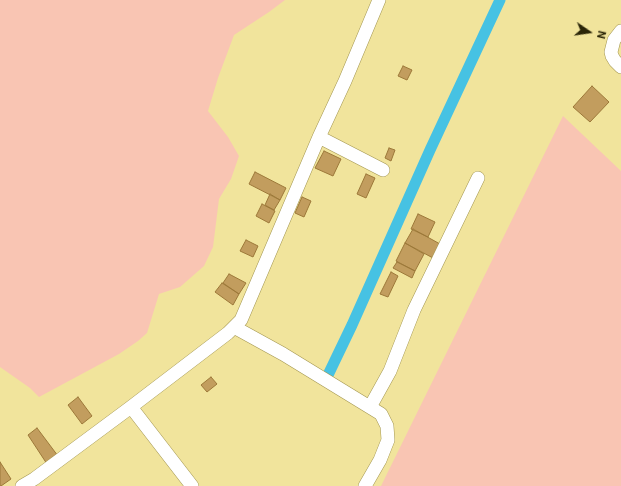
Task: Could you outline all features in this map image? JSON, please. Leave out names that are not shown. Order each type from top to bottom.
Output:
[{"type":"street","points":[[22,486],[34,480],[131,407],[234,328],[241,320],[379,0]]},
{"type":"street","points":[[621,31],[614,40],[611,52],[615,62],[621,67]]},
{"type":"street","points":[[319,137],[383,170]]},
{"type":"street","points":[[370,407],[390,371],[414,310],[478,178]]},
{"type":"street","points":[[234,328],[283,354],[381,414],[387,426],[388,440],[380,460],[365,486]]},
{"type":"street","points":[[131,407],[192,486]]},
{"type":"shaded area","points":[[0,0],[285,0],[234,35],[218,78],[208,111],[228,137],[239,156],[231,179],[219,199],[213,247],[204,266],[180,287],[159,294],[147,333],[138,341],[119,354],[39,397],[30,388],[0,367]]},
{"type":"shaded area","points":[[563,116],[621,171],[621,486],[381,486]]},
{"type":"building","points":[[403,66],[412,70],[407,80],[398,76]]},
{"type":"building","points":[[592,86],[609,102],[590,122],[573,107]]},
{"type":"building","points":[[389,148],[395,150],[391,161],[385,158]]},
{"type":"building","points":[[324,151],[341,159],[333,176],[315,168]]},
{"type":"building","points":[[255,172],[286,188],[280,200],[249,184]]},
{"type":"building","points":[[366,174],[375,178],[366,198],[357,194]]},
{"type":"building","points":[[270,194],[280,200],[274,210],[265,205]]},
{"type":"building","points":[[302,197],[311,201],[304,217],[295,213]]},
{"type":"building","points":[[262,204],[275,211],[269,223],[256,216]]},
{"type":"building","points":[[418,214],[435,222],[428,237],[411,229]]},
{"type":"building","points":[[413,229],[440,244],[433,258],[405,243]]},
{"type":"building","points":[[246,240],[258,246],[253,257],[240,251]]},
{"type":"building","points":[[405,243],[424,254],[415,271],[396,261]]},
{"type":"building","points":[[397,262],[415,271],[412,278],[393,268]]},
{"type":"building","points":[[391,272],[398,276],[388,297],[380,294]]},
{"type":"building","points":[[229,274],[246,283],[239,294],[223,283]]},
{"type":"building","points":[[222,283],[239,294],[233,305],[215,292]]},
{"type":"building","points":[[211,377],[217,384],[207,392],[201,385]]},
{"type":"building","points":[[78,397],[92,416],[82,424],[68,405]]},
{"type":"building","points":[[37,428],[58,456],[47,464],[28,435]]},
{"type":"building","points":[[0,462],[11,479],[1,486],[0,486]]},
{"type":"waterway","points":[[328,375],[500,0]]}]
